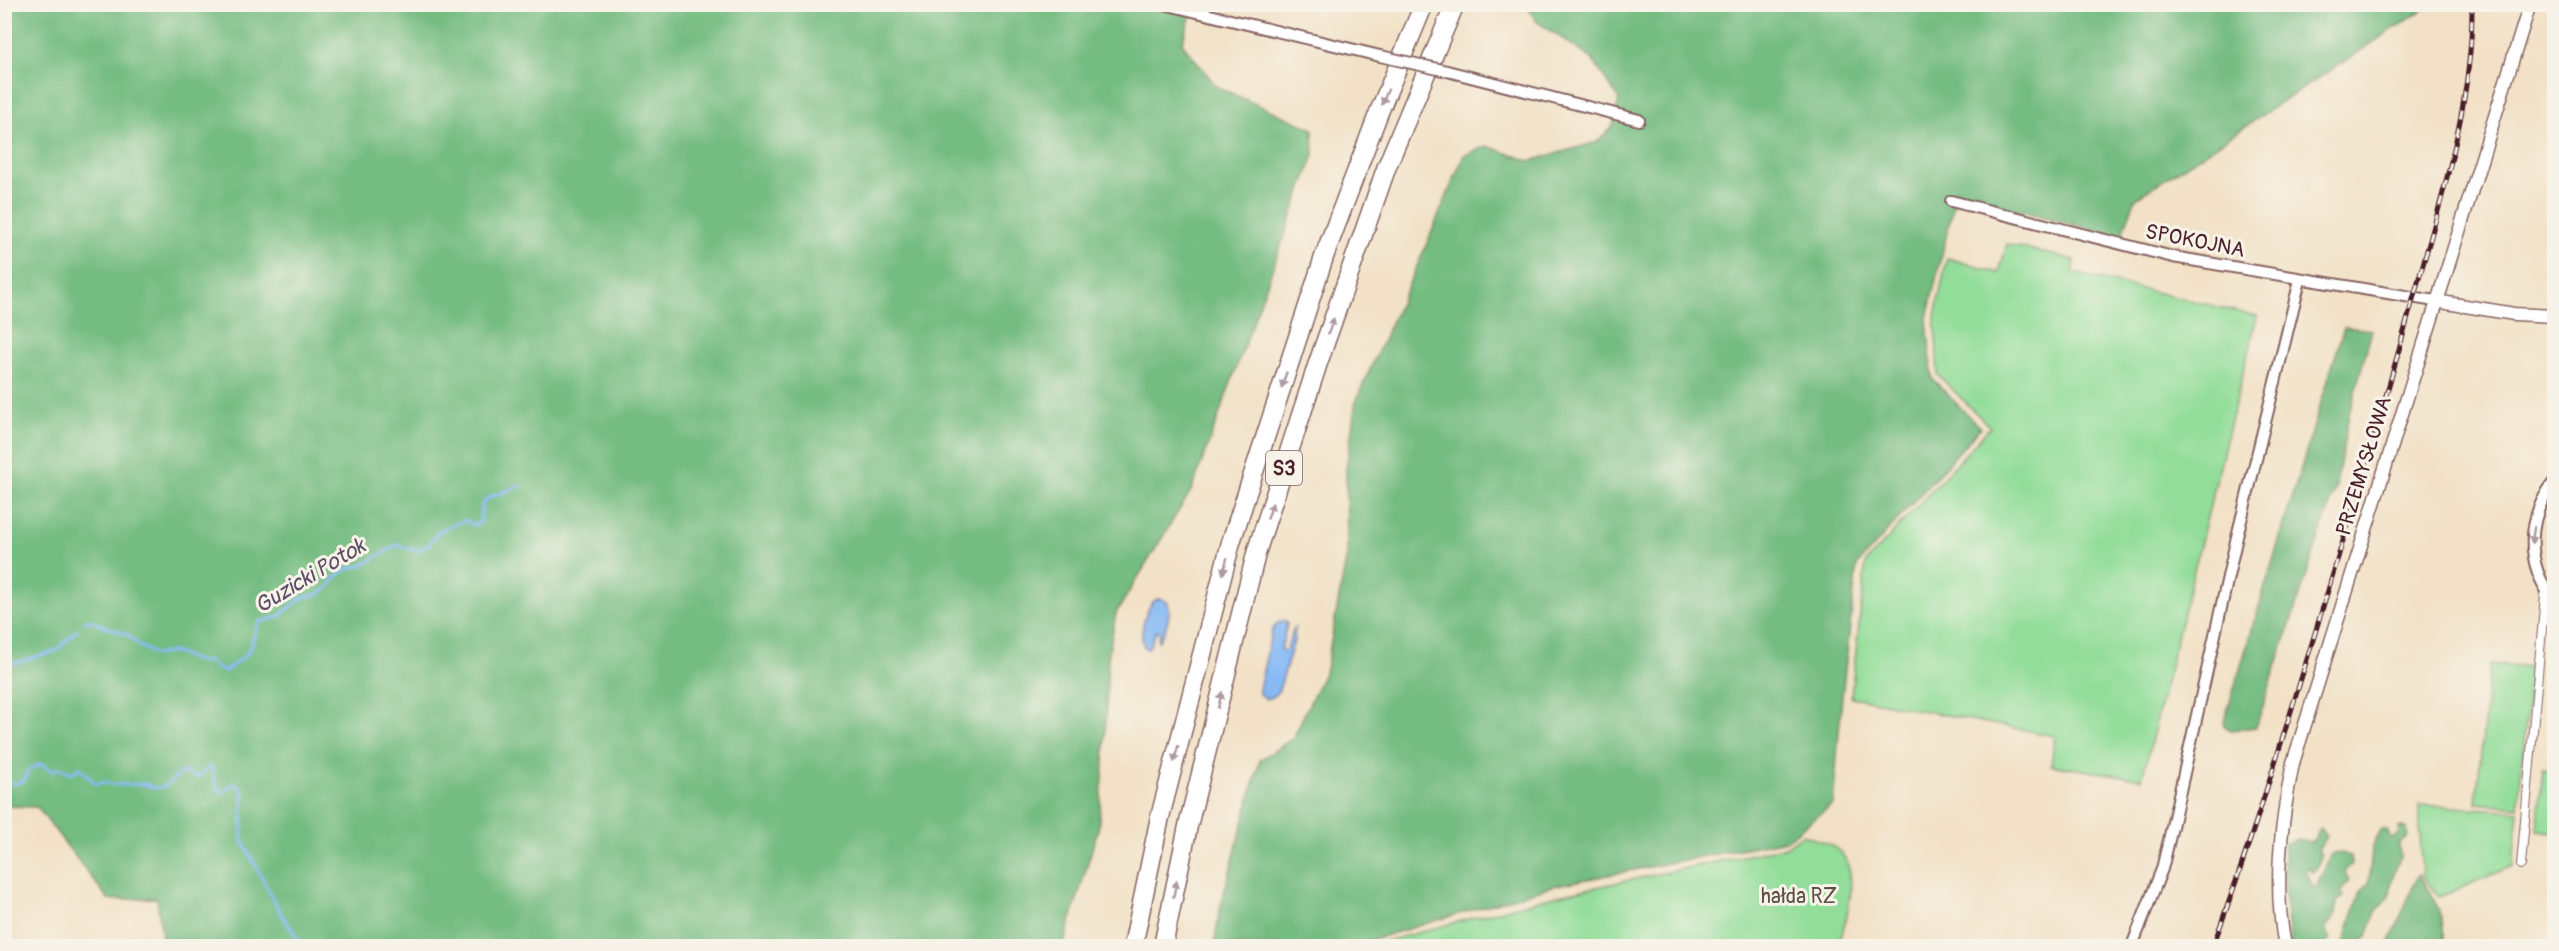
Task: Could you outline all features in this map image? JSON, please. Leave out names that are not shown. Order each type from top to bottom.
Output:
[{"type":"highway","name":"S3","points":[[1133,946],[1160,818],[1231,542],[1325,254],[1379,112],[1424,4]]},
{"type":"highway","name":"S3","points":[[1163,946],[1188,826],[1257,550],[1318,363],[1388,166],[1455,4]]},
{"type":"street","points":[[1164,4],[1639,120]]},
{"type":"street","name":"PRZEMYSŁOWA","points":[[2285,946],[2279,887],[2280,849],[2285,800],[2293,763],[2529,4]]},
{"type":"street","name":"SPOKOJNA","points":[[1951,201],[2133,248],[2300,280],[2435,301]]},
{"type":"street","points":[[2132,946],[2162,869],[2236,541],[2300,280]]},
{"type":"street","points":[[2435,301],[2514,314],[2554,316]]},
{"type":"street","points":[[2551,597],[2539,578],[2532,556],[2531,538],[2540,503],[2554,482]]},
{"type":"street","points":[[2521,865],[2545,595],[2551,597]]},
{"type":"green space","points":[[5,5],[1194,5],[1182,43],[1217,87],[1313,129],[1314,155],[1192,489],[1116,613],[1108,657],[1104,765],[1098,829],[1063,946],[163,946],[157,898],[109,900],[37,807],[5,806]]},
{"type":"green space","points":[[1526,5],[2430,5],[2136,198],[2121,237],[1956,194],[1927,318],[1932,378],[1980,428],[1857,565],[1842,696],[1833,804],[1786,840],[1552,886],[1351,946],[1214,946],[1220,908],[1260,760],[1293,738],[1326,669],[1347,554],[1346,469],[1356,400],[1422,255],[1464,155],[1487,146],[1530,161],[1597,142],[1613,126],[1619,99],[1592,59],[1536,21]]},
{"type":"green space","points":[[2007,244],[2075,260],[2073,273],[2257,316],[2142,779],[2051,765],[2055,736],[1851,697],[1866,562],[1990,427],[1938,375],[1935,316],[1947,258],[1999,273]]},
{"type":"green space","points":[[2344,327],[2372,330],[2349,414],[2336,486],[2256,727],[2231,730],[2223,725]]},
{"type":"green space","points":[[2490,664],[2531,667],[2518,807],[2476,803]]},
{"type":"green space","points":[[2543,769],[2554,771],[2554,832],[2537,830]]},
{"type":"green space","points":[[2419,805],[2518,811],[2513,866],[2439,897],[2422,876]]},
{"type":"green space","points":[[2399,827],[2406,828],[2408,837],[2399,844],[2400,857],[2391,883],[2390,896],[2376,911],[2367,936],[2362,939],[2360,946],[2343,946],[2360,892],[2369,883],[2372,849],[2381,830],[2387,830],[2391,839],[2398,835]]},
{"type":"green space","points":[[2321,828],[2327,837],[2318,850],[2321,855],[2317,869],[2312,872],[2309,868],[2306,869],[2312,886],[2316,888],[2331,854],[2342,853],[2351,856],[2352,864],[2345,873],[2349,880],[2341,891],[2344,897],[2337,901],[2334,918],[2325,928],[2330,939],[2324,946],[2291,946],[2285,900],[2284,845],[2298,839],[2312,842]]},
{"type":"green space","name":"hałda RZ","points":[[1802,835],[1822,841],[1840,852],[1850,872],[1848,911],[1838,946],[1368,946],[1554,896],[1786,847]]},
{"type":"green space","points":[[2418,875],[2434,900],[2441,918],[2443,937],[2441,946],[2388,946]]},
{"type":"water","points":[[1157,599],[1168,603],[1168,618],[1158,642],[1160,631],[1157,630],[1146,649],[1143,644],[1142,630],[1149,608]]},
{"type":"water","points":[[1285,621],[1287,624],[1281,650],[1286,651],[1295,626],[1294,641],[1279,690],[1273,697],[1266,699],[1259,694],[1259,689],[1272,630],[1278,623]]},
{"type":"waterway","name":"Guzicki Potok","points":[[84,623],[88,620],[128,635],[140,646],[156,655],[173,652],[201,662],[210,661],[217,669],[226,671],[249,650],[259,622],[278,617],[302,598],[319,594],[347,569],[363,565],[397,545],[418,551],[429,544],[440,530],[466,520],[474,525],[480,523],[482,504],[490,497],[520,486]]},
{"type":"waterway","name":"Guzicki Potok","points":[[4,661],[16,663],[56,651],[77,630]]},
{"type":"waterway","points":[[4,778],[15,784],[25,780],[29,769],[42,764],[52,771],[58,768],[72,773],[80,768],[96,784],[105,782],[115,785],[146,784],[156,788],[166,785],[183,771],[197,778],[210,766],[219,790],[223,792],[236,784],[243,791],[242,840],[280,912],[301,944]]},
{"type":"railway","points":[[2213,946],[2262,802],[2321,614],[2440,204],[2466,85],[2471,44],[2472,4]]}]
